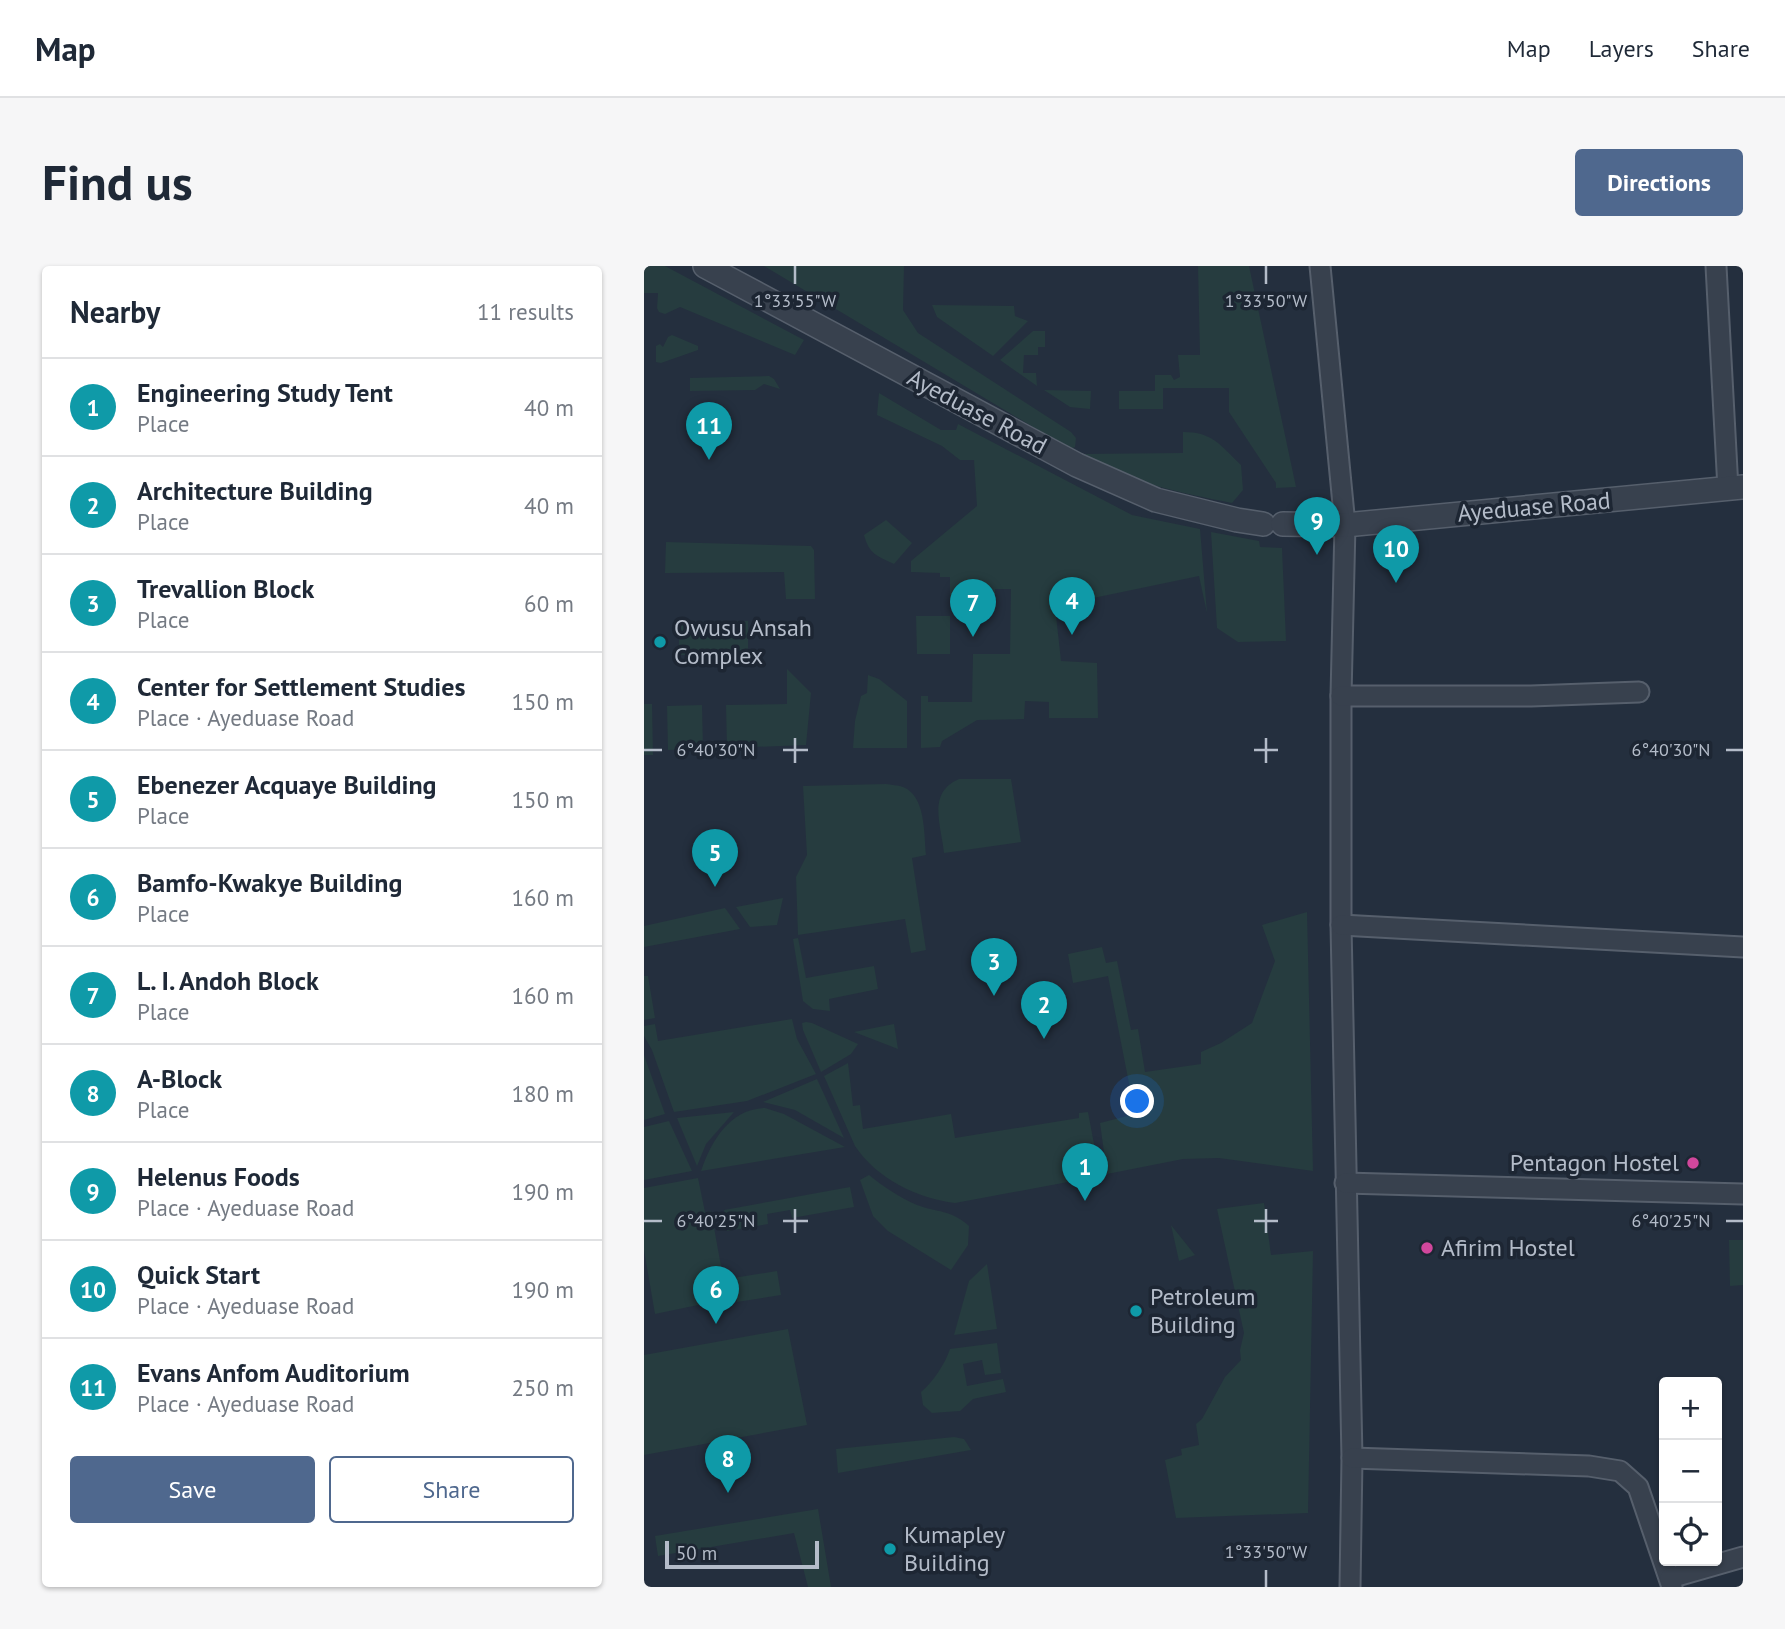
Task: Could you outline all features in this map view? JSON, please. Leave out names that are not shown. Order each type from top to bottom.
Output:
[{"type":"street","name":"Ayeduase Road","points":[[705,266],[1077,465],[1156,499],[1237,520],[1273,524],[1345,525],[1735,488]]},
{"type":"street","points":[[1320,266],[1345,525],[1341,696],[1341,925],[1352,1458],[1350,1587]]},
{"type":"street","points":[[1716,266],[1735,488]]},
{"type":"street","points":[[1341,696],[1531,696],[1639,692]]},
{"type":"street","points":[[1341,925],[1743,947]]},
{"type":"street","points":[[1345,1182],[1743,1194]]},
{"type":"street","points":[[1352,1458],[1589,1466],[1620,1471],[1638,1487],[1671,1583],[1743,1556]]},
{"type":"green space","points":[[644,266],[665,266],[804,340],[795,355],[680,307],[665,314],[659,312],[658,293],[644,293]]},
{"type":"green space","points":[[764,266],[904,266],[903,310],[918,333],[1071,432],[1076,438],[1075,447],[1070,449]]},
{"type":"green space","points":[[1198,266],[1249,266],[1296,487],[1276,488],[1276,483],[1229,412],[1229,388],[1163,388],[1163,409],[1119,409],[1119,391],[1155,391],[1155,375],[1171,375],[1174,380],[1180,377],[1178,355],[1200,355]]},
{"type":"green space","points":[[932,305],[1014,306],[1015,316],[1028,321],[993,356],[937,317]]},
{"type":"green space","points":[[1033,331],[1045,331],[1045,347],[1038,347],[1038,355],[1024,355],[1023,373],[1036,373],[1037,386],[1000,360]]},
{"type":"green space","points":[[672,335],[698,346],[698,350],[661,363],[656,362],[656,346],[660,344],[663,347]]},
{"type":"green space","points":[[769,376],[780,389],[764,384],[755,390],[690,391],[690,378]]},
{"type":"green space","points":[[1044,390],[1091,391],[1090,409],[1070,407]]},
{"type":"green space","points":[[879,393],[941,430],[956,430],[958,424],[1132,515],[1200,529],[1207,613],[1199,576],[1055,606],[1061,661],[1097,663],[1098,718],[1049,718],[1049,702],[1025,701],[1024,719],[977,720],[942,741],[940,747],[921,748],[921,696],[928,696],[928,702],[972,702],[973,654],[1010,654],[1011,589],[995,589],[995,597],[950,597],[950,577],[940,577],[940,573],[911,572],[911,561],[977,506],[974,460],[960,460],[942,446],[877,415]]},
{"type":"green space","points":[[1183,432],[1209,437],[1241,465],[1243,490],[1232,503],[1134,479],[1080,454],[1183,453]]},
{"type":"green space","points":[[886,520],[912,543],[894,564],[874,554],[864,535]]},
{"type":"green space","points":[[1211,532],[1259,541],[1260,547],[1282,548],[1286,641],[1238,642],[1217,628]]},
{"type":"green space","points":[[666,542],[811,546],[814,550],[815,599],[786,599],[784,572],[665,573]]},
{"type":"green space","points":[[916,616],[950,616],[950,654],[917,654]]},
{"type":"green space","points":[[748,621],[748,654],[679,655],[679,622]]},
{"type":"green space","points":[[787,669],[811,693],[806,745],[727,748],[726,705],[787,704]]},
{"type":"green space","points":[[868,675],[879,679],[907,701],[907,748],[853,748],[855,721],[861,696],[867,693]]},
{"type":"green space","points":[[644,704],[652,704],[653,755],[644,755]]},
{"type":"green space","points":[[702,705],[703,749],[668,750],[667,706]]},
{"type":"green space","points":[[959,779],[1011,779],[1021,842],[944,853],[939,801],[949,785]]},
{"type":"green space","points":[[803,786],[901,786],[911,792],[920,807],[926,855],[912,858],[926,950],[911,953],[905,919],[798,935],[796,877],[807,855]]},
{"type":"green space","points":[[783,898],[777,925],[750,927],[736,907]]},
{"type":"green space","points":[[725,908],[740,929],[644,947],[644,926]]},
{"type":"green space","points":[[1307,912],[1313,1171],[1219,1158],[1183,1159],[1107,1174],[1100,1123],[1135,1114],[1108,976],[1073,983],[1068,954],[1102,947],[1106,963],[1117,961],[1131,1030],[1138,1029],[1145,1072],[1201,1064],[1201,1052],[1252,1023],[1275,961],[1262,925]]},
{"type":"green space","points":[[798,938],[806,978],[874,966],[878,989],[829,999],[830,1011],[813,1009],[803,1001],[793,939]]},
{"type":"green space","points":[[644,976],[648,976],[655,1018],[644,1020]]},
{"type":"green space","points":[[792,1019],[797,1039],[816,1074],[747,1101],[674,1112],[652,1050],[644,1036],[644,1026],[655,1024],[658,1041]]},
{"type":"green space","points":[[806,1022],[858,1044],[851,1054],[821,1072],[803,1030],[802,1023]]},
{"type":"green space","points":[[894,1024],[898,1049],[854,1032]]},
{"type":"green space","points":[[644,1055],[665,1114],[644,1120]]},
{"type":"green space","points":[[848,1063],[853,1106],[860,1105],[863,1129],[951,1114],[955,1138],[1079,1118],[1079,1113],[1088,1112],[1100,1176],[955,1203],[912,1191],[886,1177],[864,1158],[855,1146],[824,1076]]},
{"type":"green space","points":[[817,1079],[844,1138],[795,1110],[763,1102]]},
{"type":"green space","points":[[765,1108],[784,1114],[845,1147],[701,1171],[716,1138],[732,1120],[753,1110]]},
{"type":"green space","points":[[734,1112],[706,1144],[697,1166],[677,1118]]},
{"type":"green space","points":[[669,1121],[692,1171],[644,1180],[644,1127]]},
{"type":"green space","points":[[869,1175],[910,1202],[950,1214],[969,1226],[968,1245],[951,1270],[888,1231],[873,1216],[860,1180]]},
{"type":"green space","points":[[698,1178],[705,1212],[711,1211],[727,1299],[655,1314],[644,1250],[644,1188]]},
{"type":"green space","points":[[850,1187],[854,1207],[792,1218],[790,1210],[767,1214],[768,1224],[727,1231],[724,1210]]},
{"type":"green space","points":[[1264,1203],[1271,1255],[1313,1251],[1308,1513],[1176,1518],[1165,1460],[1182,1455],[1181,1449],[1199,1445],[1196,1424],[1202,1419],[1225,1377],[1241,1360],[1244,1333],[1217,1209]]},
{"type":"green space","points":[[1171,1225],[1195,1255],[1179,1261]]},
{"type":"green space","points":[[1729,1240],[1743,1240],[1743,1285],[1730,1286]]},
{"type":"green space","points":[[987,1264],[997,1329],[954,1335],[969,1281]]},
{"type":"green space","points":[[777,1271],[781,1295],[737,1302],[733,1278]]},
{"type":"green space","points":[[788,1329],[807,1425],[644,1455],[644,1355]]},
{"type":"green space","points":[[997,1343],[1001,1373],[985,1375],[982,1360],[963,1364],[967,1386],[1003,1379],[1006,1392],[973,1399],[960,1411],[932,1413],[923,1405],[921,1392],[938,1372],[950,1349]]},
{"type":"green space","points":[[954,1437],[964,1439],[971,1450],[838,1473],[836,1449]]},
{"type":"green space","points":[[818,1509],[831,1587],[808,1587],[794,1533],[658,1556],[655,1536]]},
{"type":"place","name":"Evans Anfom Auditorium","points":[[709,460]]},
{"type":"place","name":"Helenus Foods","points":[[1317,555]]},
{"type":"place","name":"Quick Start","points":[[1396,583]]},
{"type":"place","name":"Center for Settlement Studies","points":[[1072,635]]},
{"type":"place","name":"L. I. Andoh Block","points":[[973,637]]},
{"type":"place","name":"Owusu Ansah Complex","points":[[660,642]]},
{"type":"place","name":"Ebenezer Acquaye Building","points":[[715,887]]},
{"type":"place","name":"Trevallion Block","points":[[994,996]]},
{"type":"place","name":"Architecture Building","points":[[1044,1039]]},
{"type":"place","name":"Pentagon Hostel","points":[[1693,1163]]},
{"type":"place","name":"Engineering Study Tent","points":[[1085,1201]]},
{"type":"place","name":"Afirim Hostel","points":[[1427,1248]]},
{"type":"place","name":"Petroleum Building","points":[[1136,1311]]},
{"type":"place","name":"Bamfo-Kwakye Building","points":[[716,1324]]},
{"type":"place","name":"A-Block","points":[[728,1493]]},
{"type":"place","name":"Kumapley Building","points":[[890,1549]]}]
